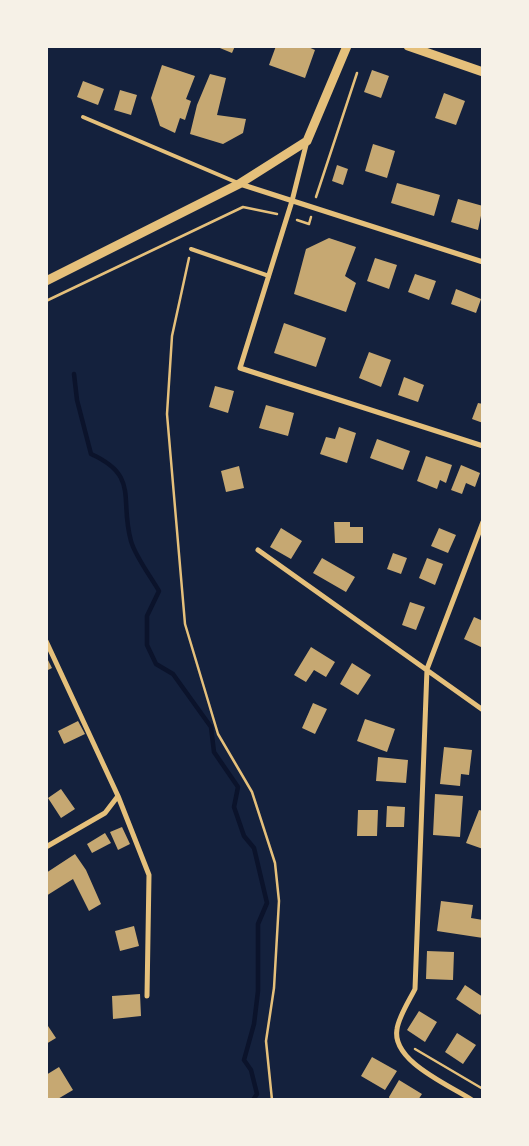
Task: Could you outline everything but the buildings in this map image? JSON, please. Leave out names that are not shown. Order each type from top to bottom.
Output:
[{"type":"street","points":[[347,46],[307,141],[288,217],[240,368],[483,446]]},
{"type":"street","points":[[408,46],[483,72]]},
{"type":"street","points":[[46,281],[239,184],[307,141]]},
{"type":"street","points":[[239,184],[483,262]]},
{"type":"street","points":[[472,1100],[407,1059],[397,1045],[397,1028],[415,989],[427,669],[483,522]]},
{"type":"street","points":[[258,550],[483,710]]},
{"type":"street","points":[[46,641],[118,796],[149,875],[147,996]]},
{"type":"street","points":[[46,847],[105,813],[118,796]]},
{"type":"lane","points":[[84,117],[239,184]]},
{"type":"lane","points":[[191,250],[269,276]]},
{"type":"path","points":[[46,301],[243,207],[288,217],[309,224],[357,73]]},
{"type":"path","points":[[191,250],[172,336],[167,414],[185,624],[218,734],[252,792],[275,863],[278,910],[274,988],[266,1042],[272,1100]]},
{"type":"path","points":[[410,1045],[483,1089]]},
{"type":"waterway","points":[[74,374],[77,400],[91,454],[106,462],[122,480],[125,490],[131,541],[159,591],[147,616],[147,645],[156,664],[173,674],[211,727],[214,752],[238,787],[234,807],[244,836],[254,848],[267,903],[258,924],[258,991],[254,1024],[244,1060],[251,1070],[257,1094],[253,1100]]}]
